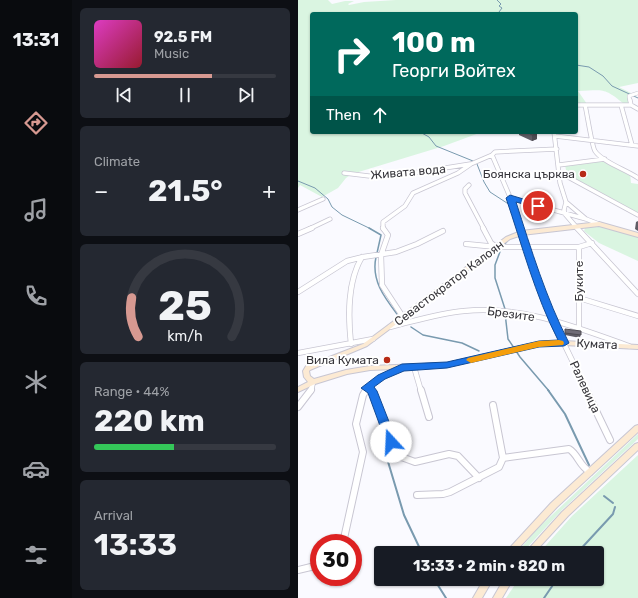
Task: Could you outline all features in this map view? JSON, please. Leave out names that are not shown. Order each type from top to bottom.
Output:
[{"type":"main road","name":"Севастократор Калоян","points":[[313,382],[306,371],[308,368],[355,350],[375,338],[508,238],[521,232],[600,224],[638,235]]},
{"type":"main road","name":"Кумата","points":[[298,390],[313,382],[346,372],[370,368],[402,368],[447,365],[539,344],[564,343],[638,347]]},
{"type":"main road","points":[[516,546],[554,505],[638,428]]},
{"type":"main road","points":[[535,546],[565,514],[638,446]]},
{"type":"main road","points":[[477,598],[485,586]]},
{"type":"main road","points":[[497,598],[505,586]]},
{"type":"street","points":[[631,104],[629,96],[638,93]]},
{"type":"street","points":[[578,105],[631,104],[638,108]]},
{"type":"street","points":[[585,105],[595,150],[605,159],[630,172],[638,178]]},
{"type":"street","points":[[621,105],[632,144]]},
{"type":"street","points":[[638,146],[555,134],[560,183],[566,202],[564,210],[565,214],[638,294]]},
{"type":"street","points":[[403,317],[382,285],[381,255],[388,235],[383,228],[383,222],[405,206],[415,191],[458,173],[471,164],[492,155],[497,151],[557,149]]},
{"type":"street","name":"Ралевица","points":[[492,155],[510,198],[553,321],[610,440]]},
{"type":"street","points":[[559,165],[605,159]]},
{"type":"street","name":"Живата вода","points":[[344,173],[364,176],[420,172],[471,164]]},
{"type":"street","points":[[560,175],[568,177],[638,215]]},
{"type":"street","points":[[469,185],[465,189],[465,193],[492,243],[496,247]]},
{"type":"street","points":[[510,198],[600,224]]},
{"type":"street","points":[[298,210],[323,199]]},
{"type":"street","points":[[566,202],[586,219]]},
{"type":"street","points":[[298,234],[330,219]]},
{"type":"street","points":[[298,292],[313,284],[335,267],[350,260],[400,251],[443,231]]},
{"type":"street","name":"Буките","points":[[579,329],[579,247],[592,243]]},
{"type":"street","points":[[466,244],[496,247],[579,247]]},
{"type":"street","points":[[351,344],[350,333],[353,278],[357,265],[362,257]]},
{"type":"street","points":[[579,298],[638,316]]},
{"type":"street","name":"Брезите","points":[[390,327],[453,312],[502,310],[553,321],[629,346]]},
{"type":"street","points":[[298,353],[351,344],[375,338]]},
{"type":"street","points":[[414,367],[429,417]]},
{"type":"street","points":[[345,534],[363,452],[356,424],[363,395],[367,388],[382,377],[402,368]]},
{"type":"street","points":[[298,407],[310,394],[313,387],[313,382]]},
{"type":"street","points":[[367,388],[372,391],[396,455],[415,462],[449,454],[458,456],[478,477]]},
{"type":"street","points":[[417,495],[442,494],[499,467],[503,458],[494,405]]},
{"type":"street","points":[[503,458],[569,450],[573,451],[583,468],[590,472]]},
{"type":"street","points":[[298,570],[310,567]]},
{"type":"green space","points":[[298,0],[328,0],[332,4],[345,1],[354,1],[348,4],[349,5],[364,2],[396,0],[638,0],[638,83],[619,87],[631,93],[627,97],[630,103],[624,104],[607,92],[598,90],[578,91],[578,12],[310,12],[310,134],[477,134],[444,146],[352,174],[346,178],[338,188],[322,197],[300,185],[298,188]]},
{"type":"green space","points":[[578,91],[587,104],[578,104]]},
{"type":"green space","points":[[601,161],[612,164],[630,173],[631,183],[638,184],[638,213],[567,175],[565,165]]},
{"type":"green space","points":[[595,226],[609,228],[638,237],[638,261],[599,243],[584,231],[585,228]]},
{"type":"green space","points":[[638,434],[638,439],[562,510],[529,546],[523,546],[536,530]]},
{"type":"green space","points":[[638,455],[638,598],[506,598],[514,586],[604,586],[604,546],[545,546],[572,516]]},
{"type":"building","points":[[565,329],[581,331],[581,335],[565,333]]},
{"type":"waterway","points":[[497,0],[501,4],[499,6],[502,8],[499,12]]},
{"type":"waterway","points":[[578,65],[589,67],[603,76],[612,86],[638,98]]},
{"type":"waterway","points":[[424,134],[429,137],[436,146],[473,161]]},
{"type":"waterway","points":[[477,164],[484,182],[490,192],[510,205],[515,217]]},
{"type":"waterway","points":[[298,181],[315,188],[328,199],[332,207],[342,215],[369,228]]},
{"type":"waterway","points":[[369,228],[381,235],[377,253]]},
{"type":"waterway","points":[[504,245],[508,240]]},
{"type":"waterway","points":[[501,249],[495,265],[495,278],[505,309]]},
{"type":"waterway","points":[[376,257],[375,273],[377,281],[383,295],[397,314]]},
{"type":"waterway","points":[[505,313],[508,339],[520,357],[549,391]]},
{"type":"waterway","points":[[411,327],[423,335],[462,343],[479,351]]},
{"type":"waterway","points":[[548,390],[565,414],[589,465]]},
{"type":"waterway","points":[[386,455],[404,515],[419,546]]},
{"type":"waterway","points":[[604,496],[613,503]]},
{"type":"waterway","points":[[583,546],[613,514],[615,507]]},
{"type":"waterway","points":[[438,586],[446,598]]},
{"type":"waterway","points":[[544,598],[552,586]]},
{"type":"slow traffic","points":[[471,360],[522,347],[559,343]]},
{"type":"place","name":"Боянска църква","points":[[583,174]]},
{"type":"place","name":"Вила Кумата","points":[[387,360]]},
{"type":"route","points":[[391,442],[372,391],[367,388],[375,381],[402,368],[447,365],[474,360],[522,347],[539,344],[564,343],[553,321],[510,198],[538,206]]}]
